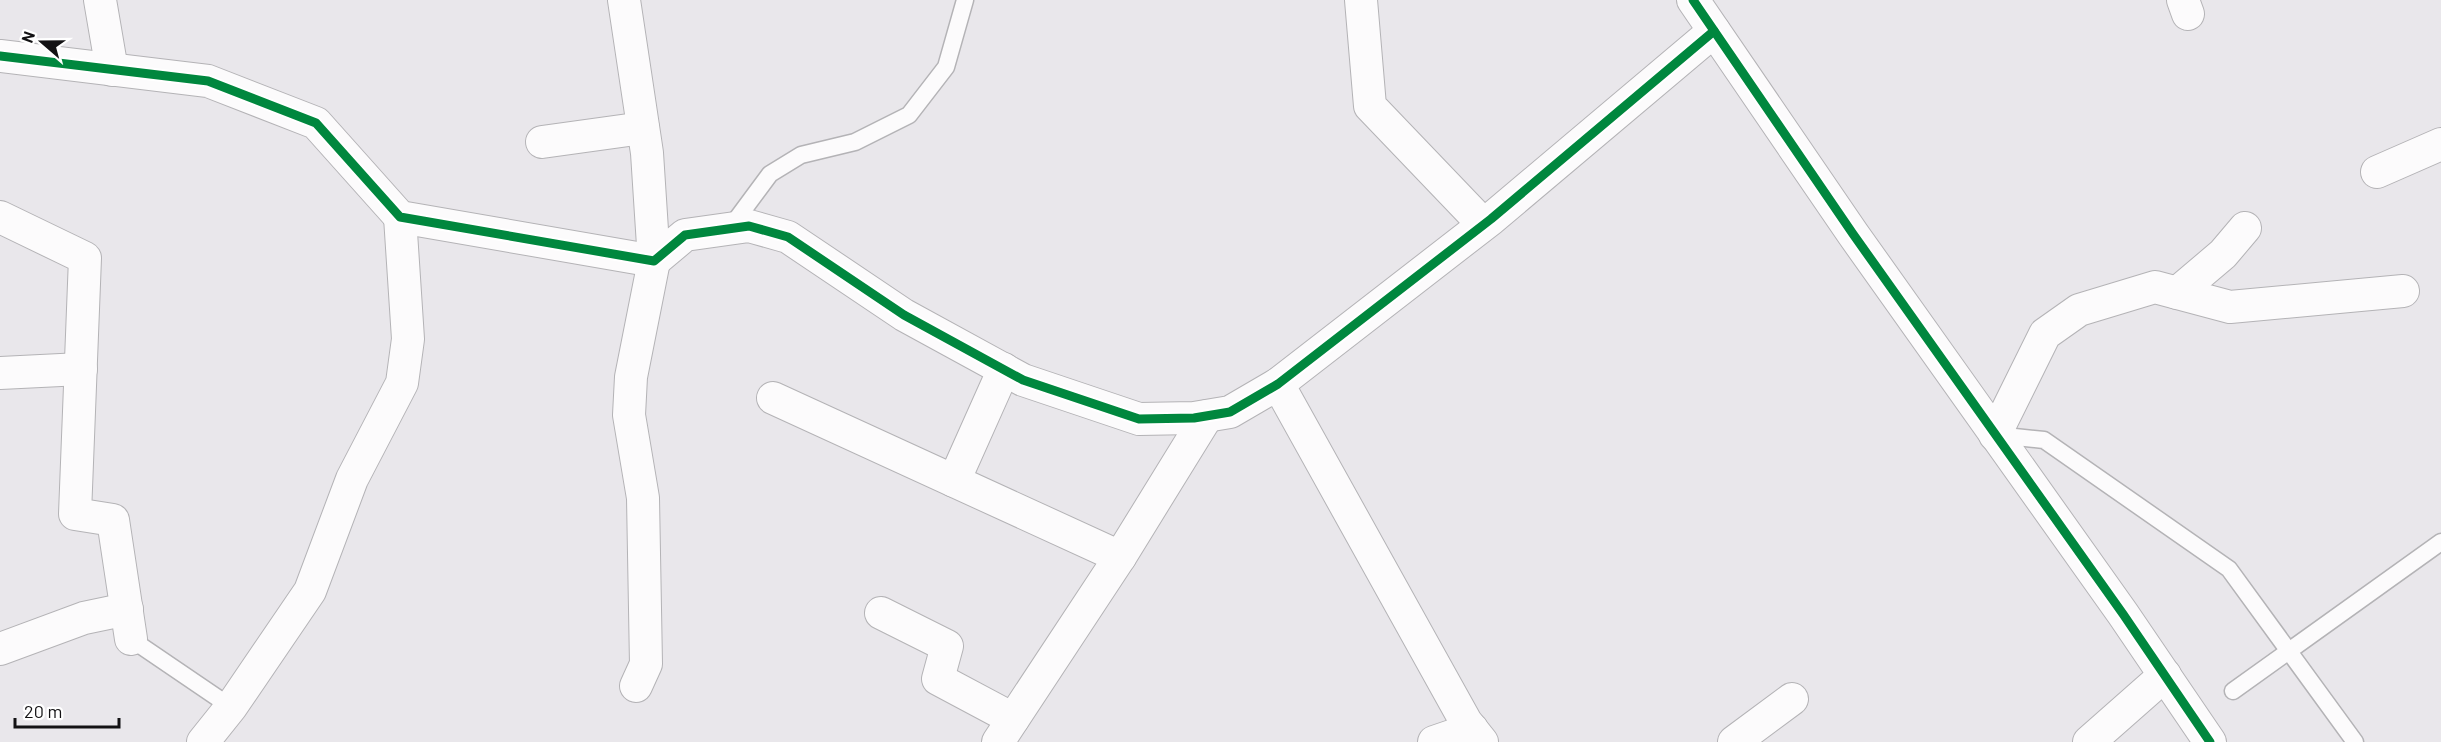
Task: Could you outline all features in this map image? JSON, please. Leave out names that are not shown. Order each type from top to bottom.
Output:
[{"type":"street","points":[[100,0],[112,70]]},
{"type":"street","points":[[624,0],[647,153],[654,261],[631,377],[629,415],[644,498],[646,664],[636,686]]},
{"type":"street","points":[[1361,0],[1370,106],[1483,224]]},
{"type":"street","points":[[1693,0],[1846,224],[2210,742]]},
{"type":"street","points":[[654,261],[684,235],[749,226],[788,237],[904,315],[1023,380],[1139,419],[1194,418],[1230,412],[1278,384],[1483,224],[1714,31]]},
{"type":"street","points":[[0,56],[208,81],[316,123],[400,217],[408,339],[402,383],[352,478],[310,591],[231,707],[203,742]]},
{"type":"street","points":[[542,142],[643,128]]},
{"type":"street","points":[[2376,172],[2441,144]]},
{"type":"street","points":[[0,217],[86,258],[75,514],[113,520],[129,624],[84,618],[0,649]]},
{"type":"street","points":[[400,217],[654,261]]},
{"type":"street","points":[[2177,293],[2223,254],[2245,228]]},
{"type":"street","points":[[1995,435],[2045,334],[2079,310],[2155,287],[2230,307],[2403,291]]},
{"type":"street","points":[[0,373],[81,369]]},
{"type":"street","points":[[954,481],[1004,369]]},
{"type":"street","points":[[1278,384],[1466,722],[1477,735]]},
{"type":"street","points":[[773,398],[1120,557]]},
{"type":"street","points":[[881,612],[947,646],[938,679],[1006,730],[1120,557],[1207,416]]},
{"type":"street","points":[[2089,742],[2164,675]]},
{"type":"street","points":[[1734,742],[1792,699]]},
{"type":"street","points":[[1434,742],[1477,735]]},
{"type":"lane","points":[[729,228],[770,174],[801,155],[855,142],[909,116],[946,67],[965,0]]},
{"type":"lane","points":[[1995,435],[2044,440],[2229,569],[2355,742]]},
{"type":"lane","points":[[2233,691],[2441,542]]},
{"type":"lane","points":[[129,624],[231,707]]},
{"type":"cycle path","points":[[1693,0],[1853,234],[2123,614],[2210,742]]},
{"type":"cycle path","points":[[0,56],[208,81],[316,123],[400,217],[654,261],[685,235],[749,226],[788,237],[904,315],[1023,380],[1139,419],[1194,418],[1230,412],[1278,384],[1491,219],[1714,31]]}]
